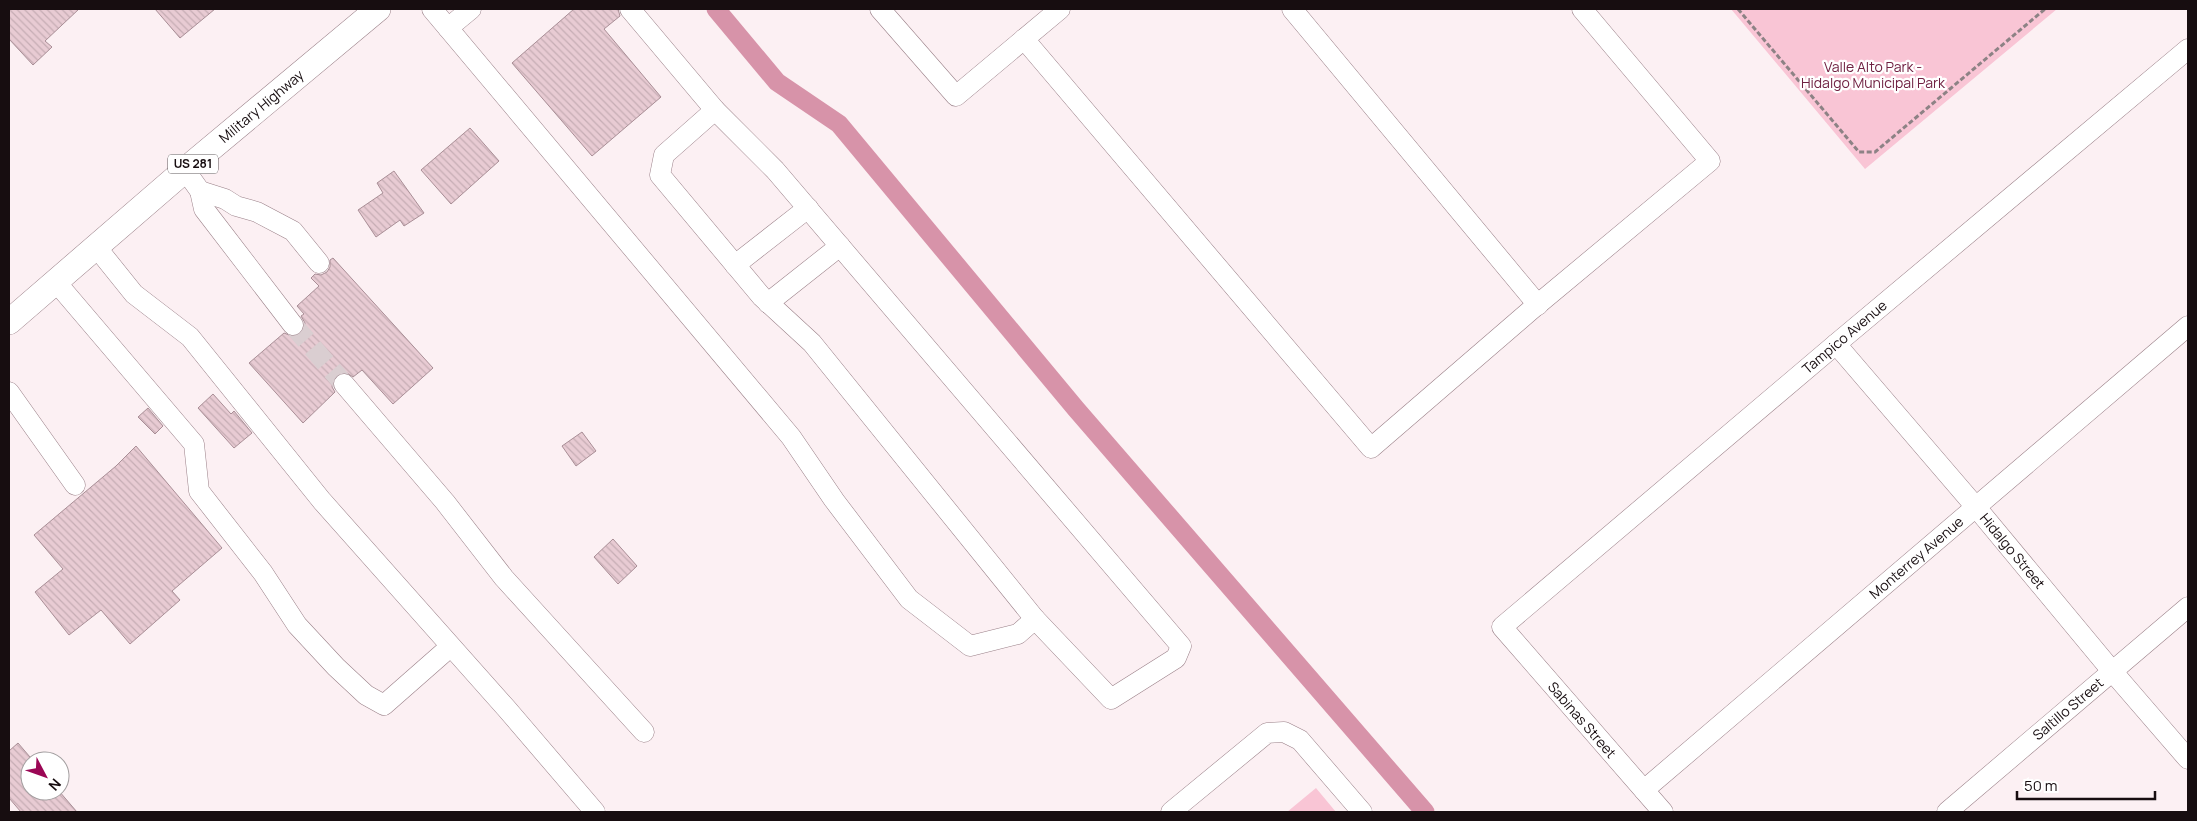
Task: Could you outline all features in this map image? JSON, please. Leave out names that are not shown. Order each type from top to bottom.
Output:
[{"type":"main road","name":"Military Highway","points":[[9,322],[378,9]]},
{"type":"street","points":[[432,9],[791,437],[834,500],[909,599],[970,646],[1018,634],[1035,619]]},
{"type":"street","points":[[448,28],[471,9]]},
{"type":"street","points":[[630,9],[715,110],[776,170],[1181,646],[1176,658],[1111,700],[1035,619],[812,343],[768,303],[735,265],[660,175],[664,155],[715,110]]},
{"type":"street","points":[[880,9],[956,96],[1060,9]]},
{"type":"street","points":[[1292,9],[1538,305]]},
{"type":"street","points":[[1024,39],[1371,448],[1710,161],[1582,9]]},
{"type":"street","name":"Tampico Avenue","points":[[1502,627],[2188,49]]},
{"type":"street","points":[[186,170],[200,191],[204,209],[293,325]]},
{"type":"street","points":[[200,191],[225,199],[236,206],[258,212],[293,231],[319,263]]},
{"type":"street","points":[[735,265],[808,208]]},
{"type":"street","points":[[768,303],[840,246]]},
{"type":"street","points":[[97,248],[134,294],[190,337],[322,501],[506,708],[595,812]]},
{"type":"street","points":[[56,282],[194,444],[199,491],[263,572],[297,625],[366,696],[384,704],[450,647]]},
{"type":"street","name":"Monterrey Avenue","points":[[1644,790],[2188,326]]},
{"type":"street","name":"Hidalgo Street","points":[[1836,344],[1976,506],[2112,671],[2188,759]]},
{"type":"street","points":[[344,384],[445,502],[504,578],[644,732]]},
{"type":"street","points":[[9,392],[75,485]]},
{"type":"street","name":"Saltillo Street","points":[[1947,812],[2188,607]]},
{"type":"street","name":"Sabinas Street","points":[[1502,627],[1662,812]]},
{"type":"street","points":[[1172,812],[1267,733],[1284,732],[1300,740],[1362,812]]},
{"type":"path","points":[[1738,9],[1859,152],[1875,152],[2045,9]]},
{"type":"green space","name":"Valle Alto Park - Hidalgo Municipal Park","points":[[1731,9],[2057,9],[1865,169]]},
{"type":"green space","points":[[1316,788],[1336,812],[1287,812]]},
{"type":"building","points":[[9,9],[79,9],[45,41],[52,47],[33,65],[9,39]]},
{"type":"building","points":[[155,9],[215,9],[180,38]]},
{"type":"building","points":[[574,9],[618,9],[620,16],[604,29],[661,97],[592,156],[512,63]]},
{"type":"building","points":[[470,128],[499,161],[451,204],[421,170]]},
{"type":"building","points":[[394,171],[424,213],[404,226],[400,220],[376,237],[358,210],[383,193],[377,183]]},
{"type":"building","points":[[333,258],[433,368],[393,404],[362,370],[353,377],[341,372],[336,375],[333,381],[332,387],[335,392],[303,423],[249,363],[284,333],[294,337],[301,334],[305,323],[301,316],[304,314],[297,306],[319,286],[311,278],[315,274],[321,275],[327,272],[330,267],[330,260]]},
{"type":"building","points":[[213,394],[231,414],[234,411],[252,433],[234,448],[198,408]]},
{"type":"building","points":[[148,408],[163,426],[155,434],[138,417]]},
{"type":"building","points":[[582,432],[596,451],[576,466],[562,446]]},
{"type":"building","points":[[136,446],[222,548],[172,591],[180,600],[130,644],[101,610],[69,635],[35,592],[63,569],[34,535],[116,466]]},
{"type":"building","points":[[613,539],[637,566],[618,584],[594,557]]},
{"type":"building","points":[[18,743],[25,751],[20,751],[20,801],[68,801],[77,812],[21,812],[9,798],[9,751]]},
{"type":"waterway","points":[[716,9],[777,82],[839,124],[1076,409],[1425,812]]},
{"type":"tunnel","points":[[293,325],[344,384]]}]
